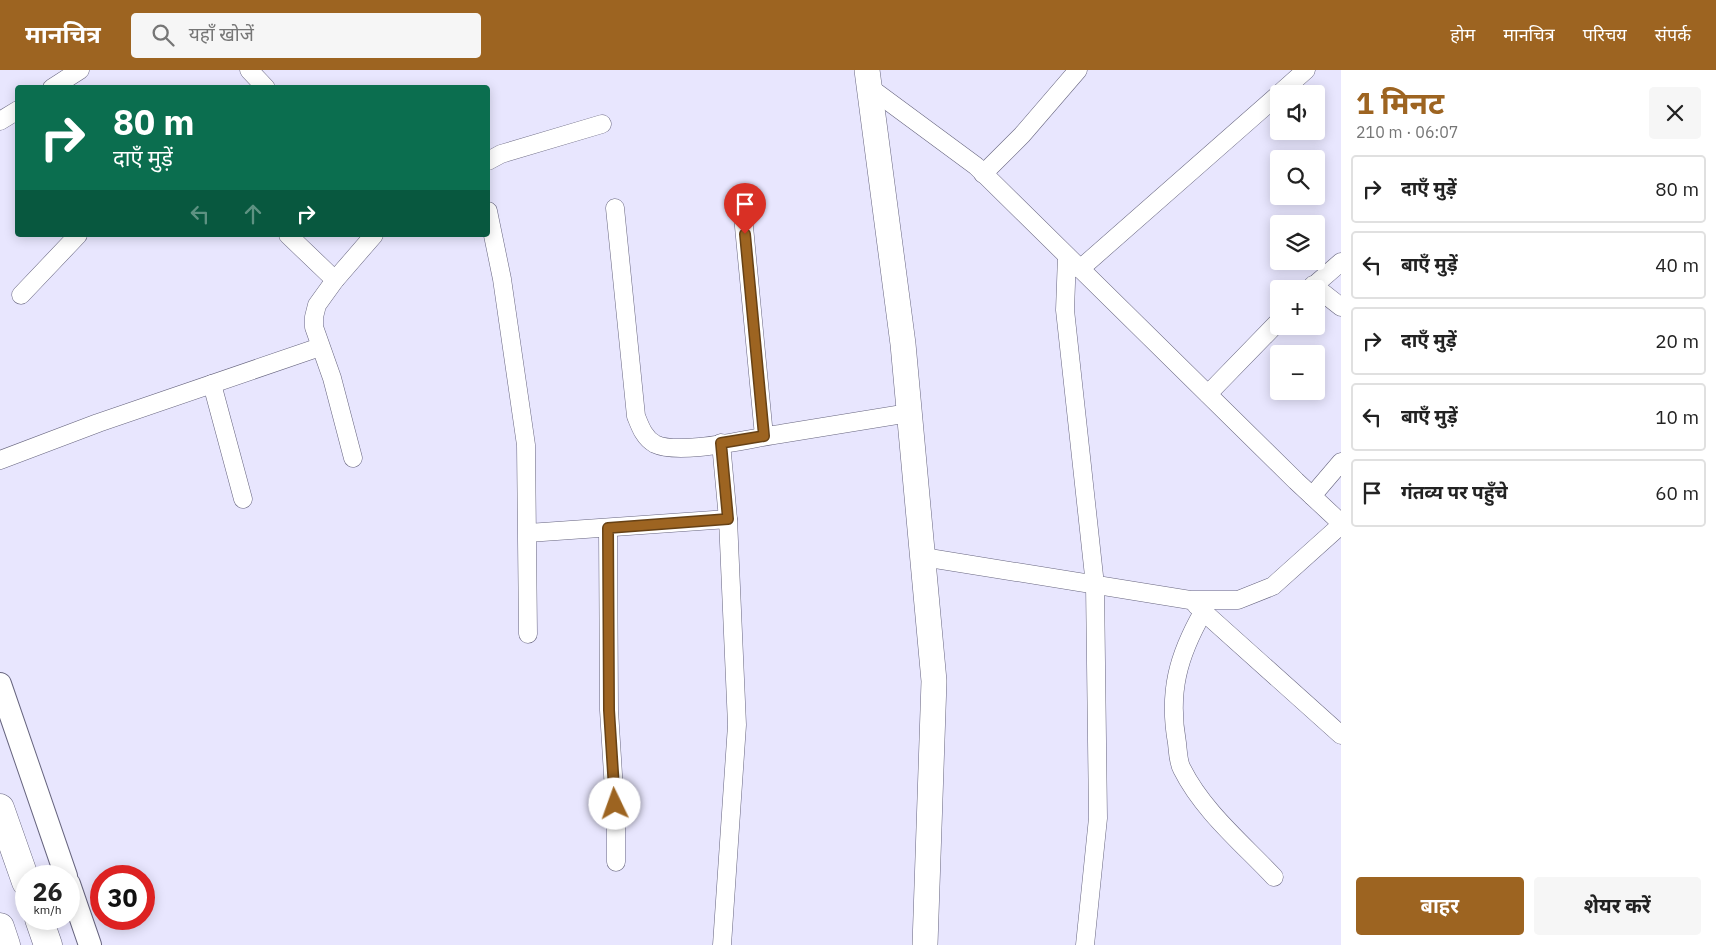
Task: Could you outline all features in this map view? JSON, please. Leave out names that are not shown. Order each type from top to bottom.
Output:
[{"type":"highway","points":[[0,808],[20,865]]},
{"type":"highway","points":[[0,927],[6,945]]},
{"type":"highway","points":[[43,930],[48,945]]},
{"type":"main road","points":[[868,78],[903,344],[934,681],[925,945]]},
{"type":"street","points":[[59,85],[80,70]]},
{"type":"street","points":[[249,70],[263,85]]},
{"type":"street","points":[[983,174],[1022,135],[1078,70]]},
{"type":"street","points":[[1289,85],[1306,70]]},
{"type":"street","points":[[868,78],[983,174],[1341,524],[1272,586],[1238,600],[1197,606],[1095,585],[923,557]]},
{"type":"street","points":[[1080,269],[1270,102]]},
{"type":"street","points":[[0,121],[15,112]]},
{"type":"street","points":[[490,160],[501,154],[602,124]]},
{"type":"street","points":[[615,208],[636,416],[645,436],[654,444],[686,448],[909,412]]},
{"type":"street","points":[[743,216],[764,436]]},
{"type":"street","points":[[490,221],[502,279],[526,445],[528,634]]},
{"type":"street","points":[[21,295],[76,237]]},
{"type":"street","points":[[290,237],[335,280]]},
{"type":"street","points":[[353,458],[332,378],[314,327],[314,317],[317,305],[335,280],[372,237]]},
{"type":"street","points":[[1067,256],[1066,310],[1095,585],[1098,818],[1085,945]]},
{"type":"street","points":[[1320,280],[1341,262]]},
{"type":"street","points":[[1325,296],[1341,307]]},
{"type":"street","points":[[1208,394],[1270,330]]},
{"type":"street","points":[[0,460],[98,423],[320,346]]},
{"type":"street","points":[[212,384],[243,499]]},
{"type":"street","points":[[721,443],[728,519],[737,725],[722,945]]},
{"type":"street","points":[[1312,496],[1341,462]]},
{"type":"street","points":[[528,533],[728,519]]},
{"type":"street","points":[[608,528],[609,710],[616,823],[616,862]]},
{"type":"street","points":[[1197,606],[1341,735]]},
{"type":"street","points":[[1197,606],[1176,674],[1174,724],[1181,768],[1201,800],[1274,876]]},
{"type":"street","points":[[0,684],[62,865]]},
{"type":"street","points":[[80,916],[90,945]]},
{"type":"route","points":[[615,804],[609,710],[608,528],[728,519],[721,443],[764,436],[745,234]]}]
